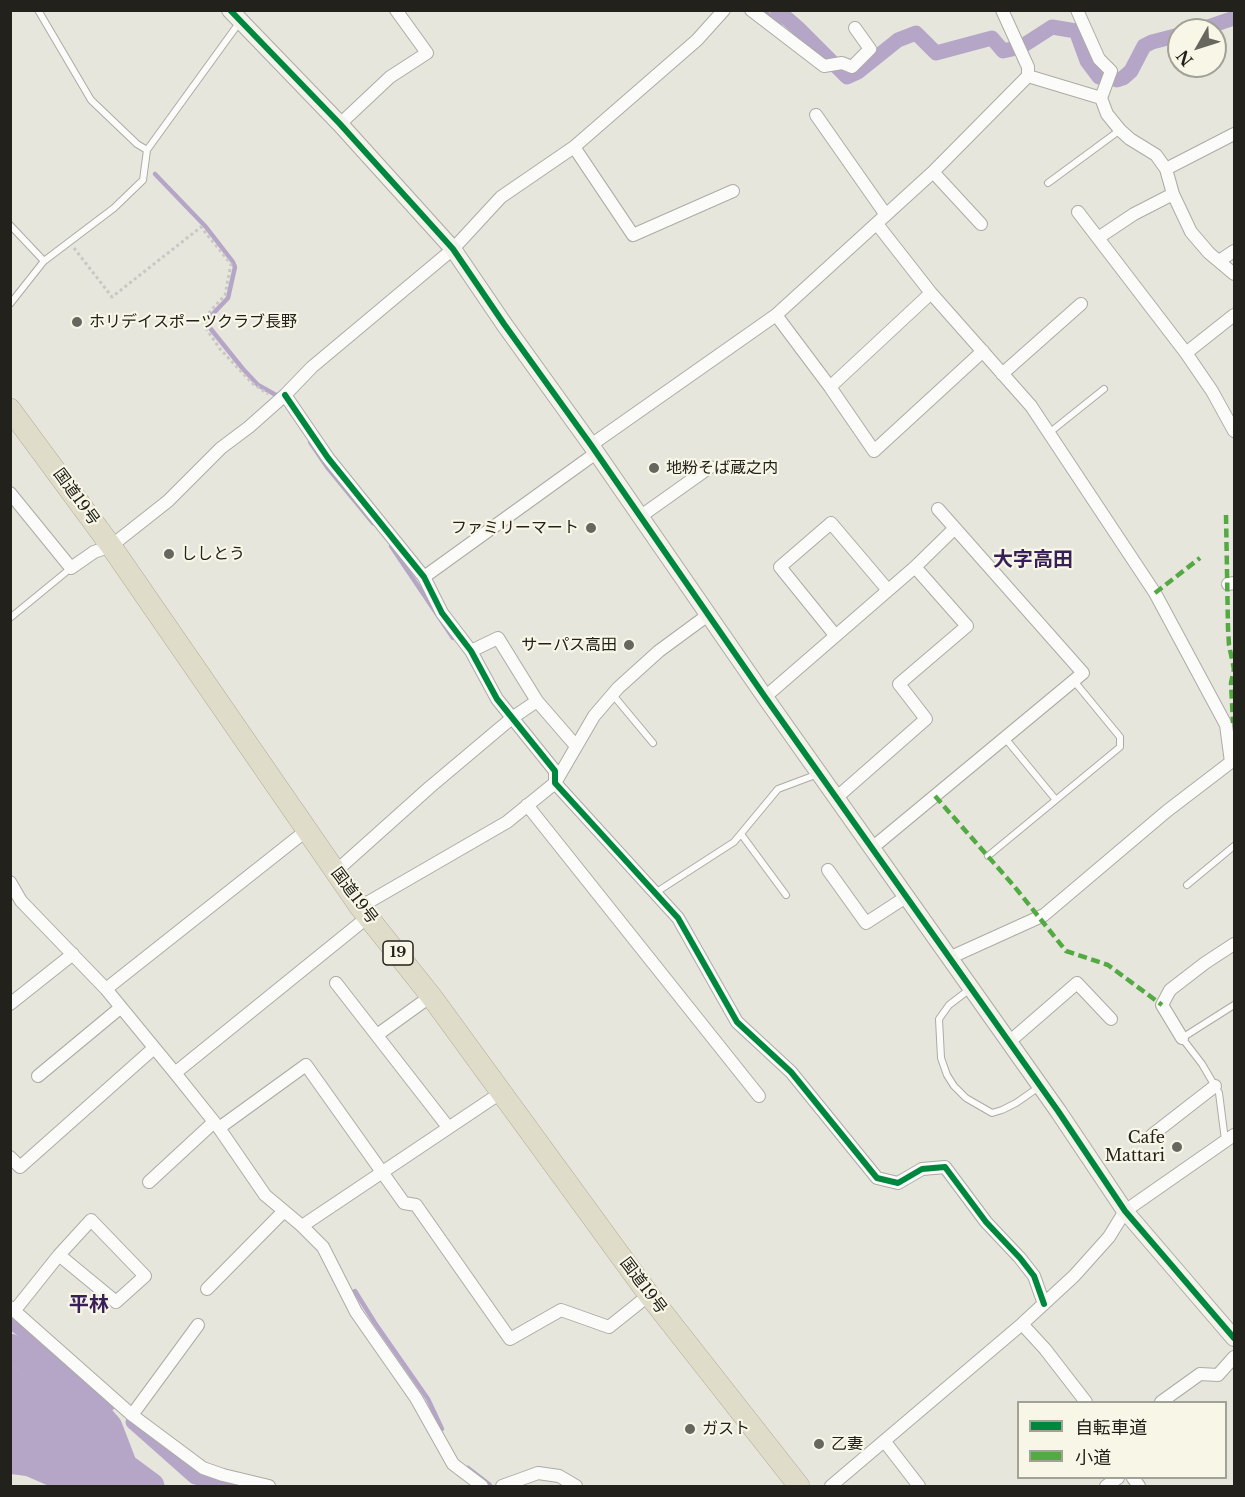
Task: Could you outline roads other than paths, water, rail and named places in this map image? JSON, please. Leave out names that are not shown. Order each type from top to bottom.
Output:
[{"type":"highway","name":"国道19号","points":[[10,409],[111,546],[335,872],[431,996],[649,1295],[799,1486]]},
{"type":"street","points":[[340,124],[390,77],[427,53],[396,10]]},
{"type":"street","points":[[10,494],[71,568],[94,552],[111,546],[168,501],[210,457],[282,398],[312,367],[453,249],[501,197],[574,147],[697,40],[724,10]]},
{"type":"street","points":[[752,10],[824,66],[842,63],[852,67],[870,49],[855,28]]},
{"type":"street","points":[[424,577],[776,315],[933,172],[1028,76],[1028,67],[1002,10]]},
{"type":"street","points":[[1077,10],[1099,59],[1111,71],[1101,98],[1107,114],[1130,139],[1156,155],[1166,169],[1173,194],[1191,232],[1209,254],[1234,274]]},
{"type":"street","points":[[236,16],[340,124],[453,249],[1040,1086],[1125,1211],[1232,1329]]},
{"type":"street","points":[[1028,76],[1101,98]]},
{"type":"street","points":[[816,115],[931,293],[1031,406],[1165,609],[1231,723],[1231,762],[1234,776]]},
{"type":"street","points":[[1166,169],[1234,134]]},
{"type":"street","points":[[574,147],[633,235],[733,191]]},
{"type":"street","points":[[933,172],[981,224]]},
{"type":"street","points":[[1098,238],[1134,214],[1173,194]]},
{"type":"street","points":[[1078,212],[1186,353],[1212,391],[1234,431]]},
{"type":"street","points":[[1219,261],[1234,251]]},
{"type":"street","points":[[830,387],[931,293]]},
{"type":"street","points":[[1002,374],[1081,304]]},
{"type":"street","points":[[776,315],[874,451],[983,351]]},
{"type":"street","points":[[1186,353],[1234,315]]},
{"type":"street","points":[[282,398],[424,577],[442,613],[471,651],[497,699],[555,771],[555,783],[678,918],[736,1022],[791,1072],[877,1178],[898,1183],[922,1169],[945,1167],[986,1222],[1034,1276],[1044,1304]]},
{"type":"street","points":[[640,516],[710,467]]},
{"type":"street","points":[[872,848],[1083,674],[938,509]]},
{"type":"street","points":[[835,635],[780,567],[831,523],[887,589]]},
{"type":"street","points":[[765,697],[915,567],[954,529]]},
{"type":"street","points":[[836,798],[926,718],[899,684],[967,626],[915,567]]},
{"type":"street","points":[[175,1073],[364,911],[507,822],[555,783],[594,716],[612,694],[659,651],[708,615]]},
{"type":"street","points":[[471,651],[498,638],[537,701],[576,746]]},
{"type":"street","points":[[335,872],[430,787],[512,718],[537,701]]},
{"type":"street","points":[[949,958],[1044,915],[1167,811],[1231,762]]},
{"type":"street","points":[[527,805],[759,1096]]},
{"type":"street","points":[[106,989],[307,830]]},
{"type":"street","points":[[828,870],[866,923],[906,897]]},
{"type":"street","points":[[10,882],[21,901],[106,989],[175,1073],[217,1125],[265,1195],[323,1247],[356,1312],[416,1398],[453,1464],[482,1486]]},
{"type":"street","points":[[10,910],[21,901]]},
{"type":"street","points":[[1182,1038],[1162,1005],[1170,990],[1204,963],[1234,944]]},
{"type":"street","points":[[10,1004],[73,954]]},
{"type":"street","points":[[336,983],[448,1127]]},
{"type":"street","points":[[1009,1042],[1077,983],[1111,1019]]},
{"type":"street","points":[[377,1035],[431,996]]},
{"type":"street","points":[[38,1076],[120,1008]]},
{"type":"street","points":[[10,1157],[20,1167],[153,1048]]},
{"type":"street","points":[[149,1182],[217,1125],[306,1065],[404,1203],[416,1205],[510,1339],[561,1310],[609,1327],[649,1295]]},
{"type":"street","points":[[1152,1135],[1215,1086]]},
{"type":"street","points":[[302,1226],[502,1092]]},
{"type":"street","points":[[831,1486],[1022,1324],[1074,1276],[1109,1238],[1125,1211],[1230,1137]]},
{"type":"street","points":[[207,1289],[283,1212]]},
{"type":"street","points":[[59,1256],[116,1302],[145,1276],[91,1220],[59,1256],[13,1309],[132,1415],[203,1467],[223,1475],[269,1486]]},
{"type":"street","points":[[132,1415],[198,1324]]},
{"type":"street","points":[[1022,1324],[1045,1349],[1085,1401]]},
{"type":"street","points":[[1162,1401],[1200,1374],[1218,1375],[1234,1357]]},
{"type":"street","points":[[885,1442],[919,1486]]},
{"type":"street","points":[[502,1486],[538,1473],[560,1476],[576,1486]]},
{"type":"lane","points":[[38,10],[91,100],[147,150]]},
{"type":"lane","points":[[10,304],[44,261],[114,208],[143,180],[147,150],[236,16]]},
{"type":"lane","points":[[1048,183],[1120,130]]},
{"type":"lane","points":[[10,225],[44,261]]},
{"type":"lane","points":[[1049,434],[1104,389]]},
{"type":"lane","points":[[10,618],[71,568]]},
{"type":"lane","points":[[988,855],[1120,747],[1120,737],[1074,681]]},
{"type":"lane","points":[[612,694],[653,743]]},
{"type":"lane","points":[[1005,738],[1056,800]]},
{"type":"lane","points":[[655,893],[734,842],[778,789],[819,774]]},
{"type":"lane","points":[[741,834],[786,896]]},
{"type":"lane","points":[[1187,885],[1234,846]]},
{"type":"lane","points":[[971,989],[949,1005],[939,1020],[941,1058],[946,1075],[966,1098],[992,1113],[1016,1103],[1040,1086]]},
{"type":"lane","points":[[1230,1137],[1219,1094],[1202,1064],[1182,1038],[1234,1005]]},
{"type":"waterway","points":[[763,10],[780,25]]},
{"type":"waterway","points":[[777,10],[847,77],[858,72],[898,40],[916,33],[936,53],[992,38],[1003,51],[1012,49]]},
{"type":"waterway","points":[[1227,20],[1234,18]]},
{"type":"waterway","points":[[1024,45],[1052,27],[1076,31],[1087,61],[1099,77]]},
{"type":"waterway","points":[[1117,80],[1131,71],[1144,46],[1167,38]]},
{"type":"waterway","points":[[818,54],[842,72]]},
{"type":"waterway","points":[[155,174],[206,227],[233,262],[235,267],[228,298],[209,318],[210,328],[258,385],[276,395]]},
{"type":"waterway","points":[[310,442],[327,467],[373,523]]},
{"type":"waterway","points":[[391,546],[453,638]]},
{"type":"waterway","points":[[355,1291],[428,1399],[442,1429]]},
{"type":"waterway","points":[[10,1320],[110,1403]]},
{"type":"waterway","points":[[10,1347],[102,1419],[109,1427],[124,1466],[151,1486]]},
{"type":"waterway","points":[[133,1422],[195,1477],[237,1486]]},
{"type":"waterway","points":[[468,1468],[490,1485]]},
{"type":"place","name":"ホリデイスポーツクラブ長野","points":[[77,322]]},
{"type":"place","name":"地粉そば蔵之内","points":[[654,468]]},
{"type":"place","name":"ファミリーマート","points":[[591,528]]},
{"type":"place","name":"ししとう","points":[[169,554]]},
{"type":"place","name":"サーパス高田","points":[[629,645]]},
{"type":"place","name":"Cafe Mattari","points":[[1177,1147]]},
{"type":"place","name":"ガスト","points":[[690,1429]]},
{"type":"place","name":"乙妻","points":[[819,1444]]},
{"type":"district","name":"大字高田","points":[[1033,560]]},
{"type":"district","name":"平林","points":[[89,1305]]}]
